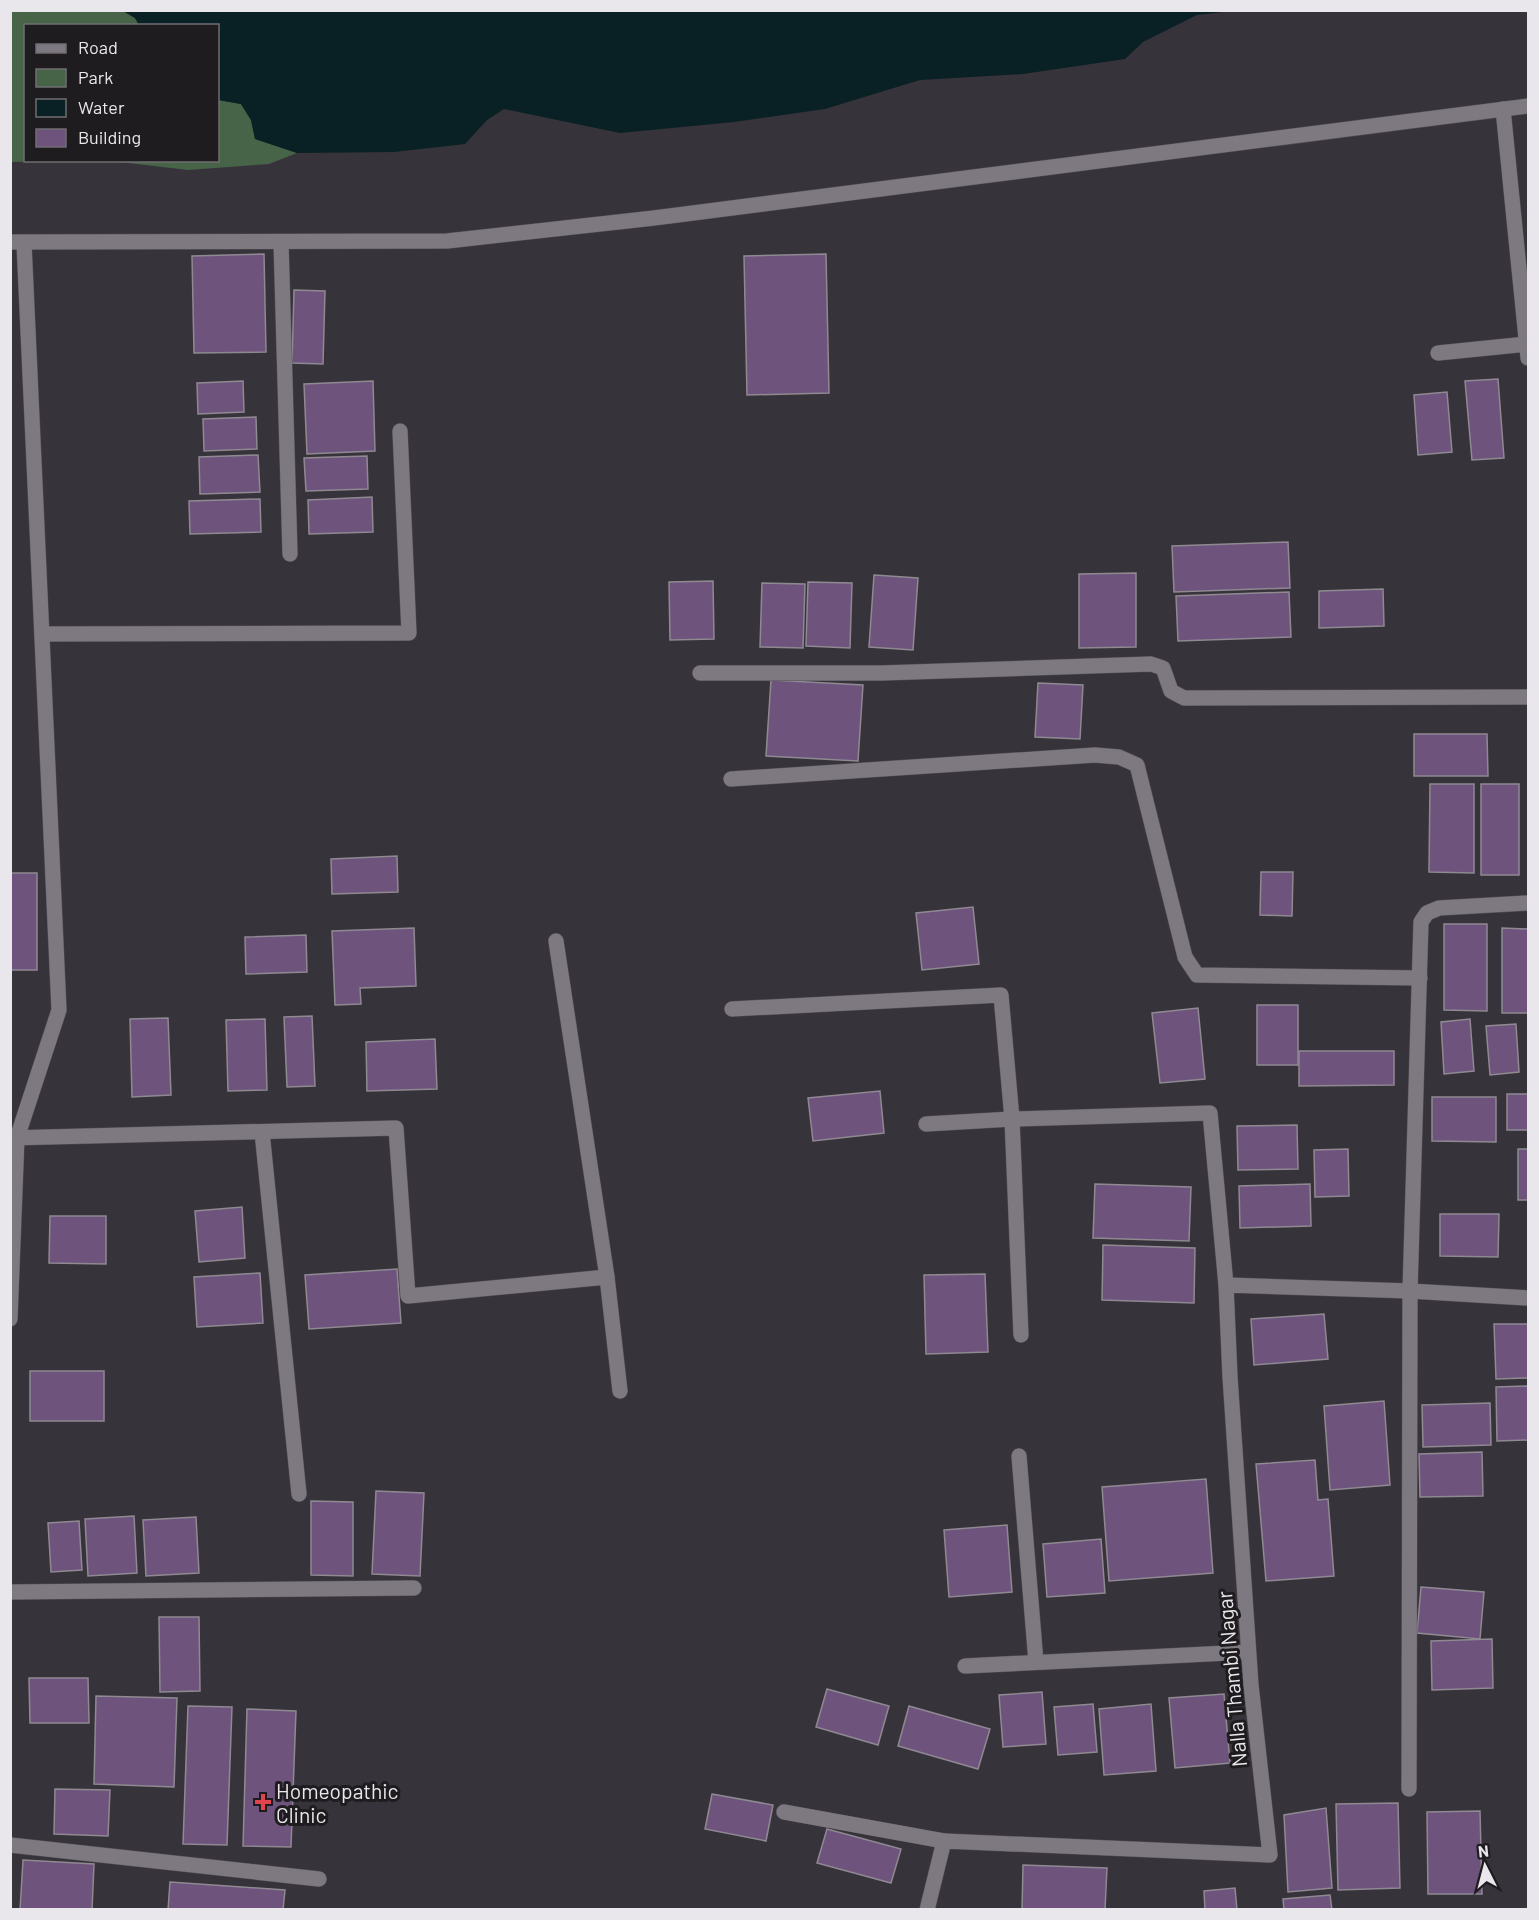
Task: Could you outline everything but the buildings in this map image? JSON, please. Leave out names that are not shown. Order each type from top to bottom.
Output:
[{"type":"street","points":[[10,1319],[14,1138],[59,1010],[42,634],[17,242],[458,240],[654,218],[1528,106]]},
{"type":"street","points":[[1438,353],[1528,351],[1503,109]]},
{"type":"street","points":[[280,242],[290,554]]},
{"type":"street","points":[[42,634],[409,633],[400,431]]},
{"type":"street","points":[[700,674],[882,673],[1151,664],[1163,668],[1171,690],[1184,698],[1528,697]]},
{"type":"street","points":[[731,779],[1095,755],[1119,757],[1137,765],[1185,957],[1197,975],[1420,978]]},
{"type":"street","points":[[1408,1789],[1410,1291],[1421,922],[1427,913],[1439,908],[1528,903]]},
{"type":"street","points":[[556,941],[607,1278],[620,1390]]},
{"type":"street","points":[[732,1009],[1001,995],[1012,1119],[1021,1335]]},
{"type":"street","name":"Nalla Thambi Nagar","points":[[944,1841],[1270,1855],[1248,1652],[1226,1286],[1210,1113],[1012,1119]]},
{"type":"street","points":[[926,1124],[1012,1119]]},
{"type":"street","points":[[14,1138],[396,1128],[408,1296],[607,1278]]},
{"type":"street","points":[[262,1132],[299,1494]]},
{"type":"street","points":[[1226,1286],[1410,1291],[1528,1298]]},
{"type":"street","points":[[1019,1456],[1036,1662]]},
{"type":"street","points":[[10,1592],[414,1588]]},
{"type":"street","points":[[965,1666],[1248,1652]]},
{"type":"street","points":[[784,1812],[944,1841],[927,1910]]},
{"type":"street","points":[[10,1845],[319,1879]]},
{"type":"green space","points":[[10,11],[123,11],[135,18],[138,24],[24,24],[24,162],[11,162]]},
{"type":"green space","points":[[219,100],[241,104],[251,120],[255,139],[297,153],[269,164],[188,170],[120,162],[219,162]]},
{"type":"water","points":[[123,11],[1233,11],[1197,15],[1143,42],[1125,59],[1023,74],[920,80],[825,109],[734,122],[620,133],[504,109],[487,120],[465,144],[394,152],[297,153],[255,139],[251,120],[241,104],[219,100],[219,24],[138,24],[135,18]]},
{"type":"place","name":"Homeopathic Clinic","points":[[263,1802]]}]
